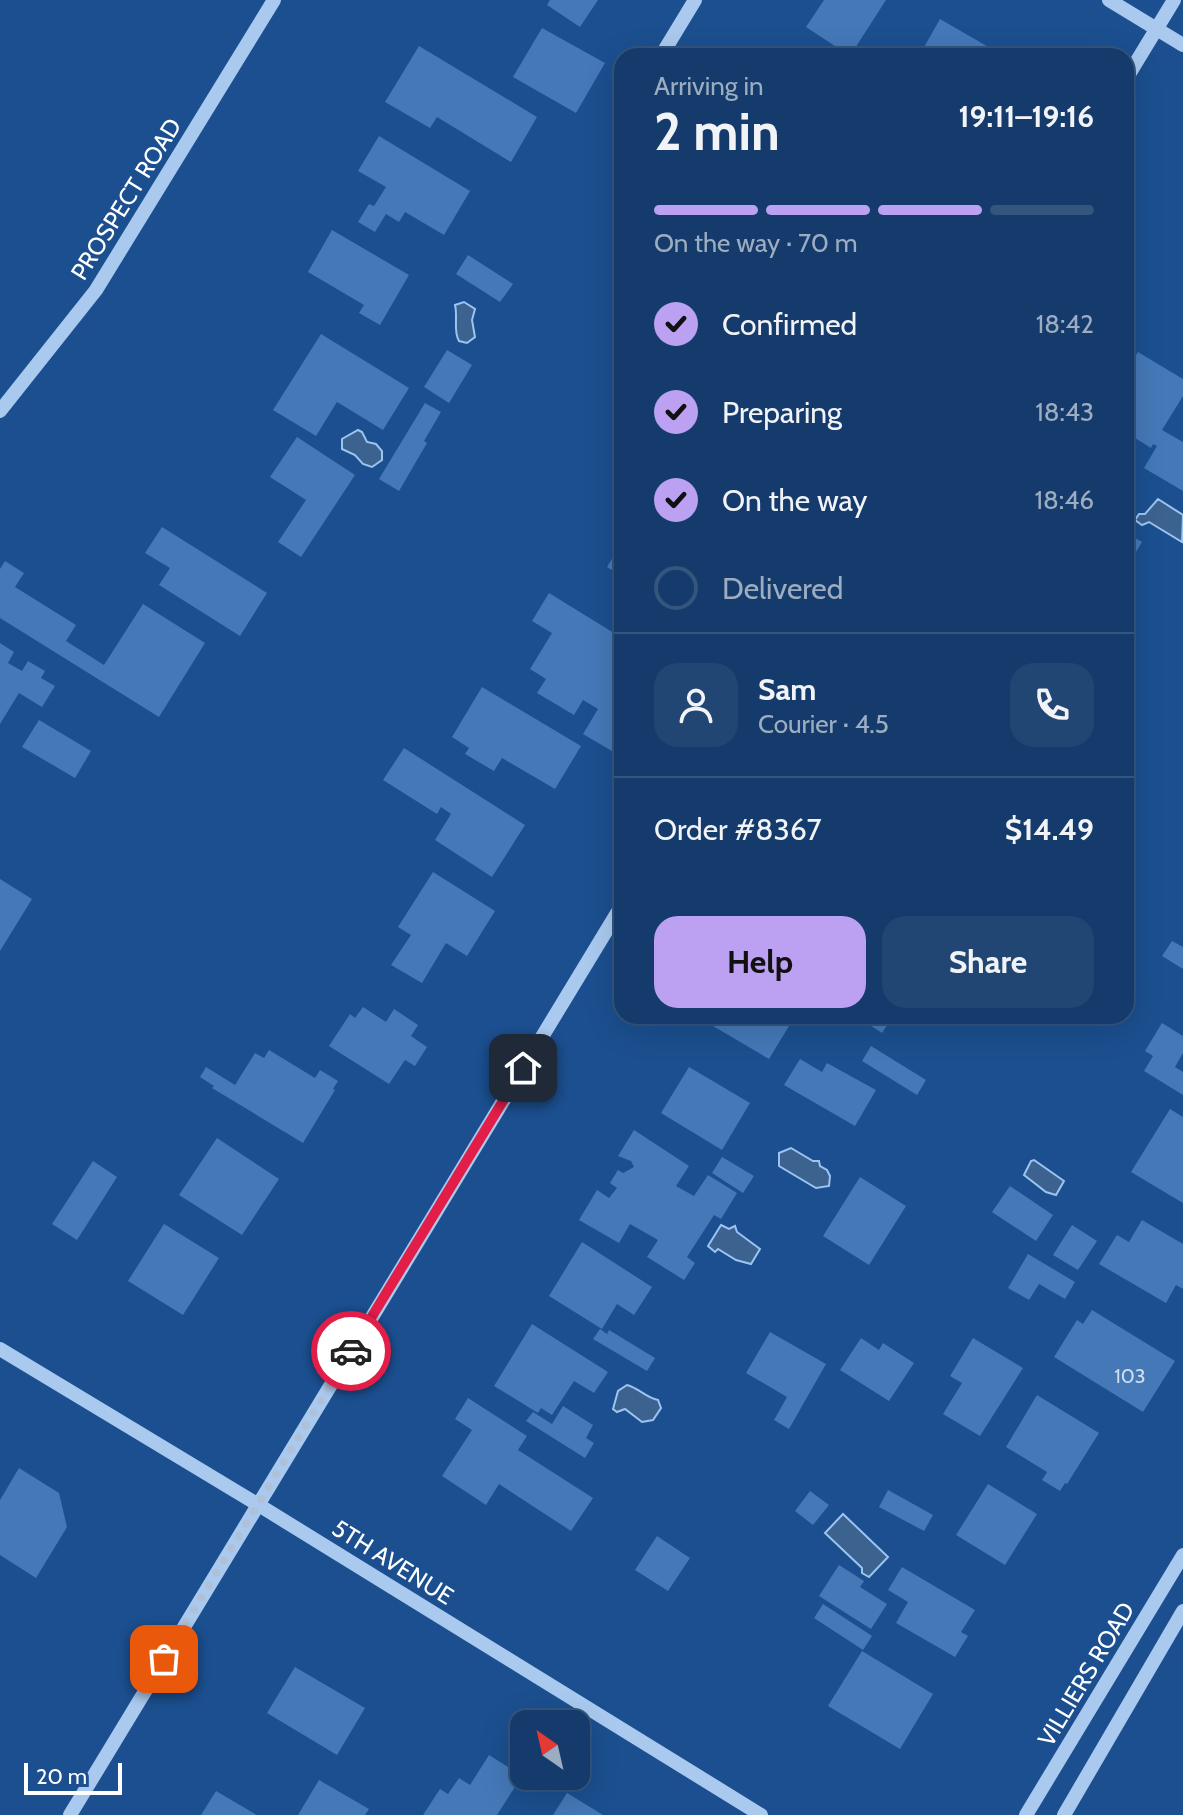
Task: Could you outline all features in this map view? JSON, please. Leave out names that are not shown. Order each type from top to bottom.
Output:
[{"type":"street","name":"PROSPECT ROAD","points":[[0,411],[96,290],[274,0]]},
{"type":"street","points":[[666,48],[695,0]]},
{"type":"street","points":[[1109,0],[1183,45]]},
{"type":"street","points":[[1134,66],[1174,0]]},
{"type":"street","points":[[70,1815],[614,918]]},
{"type":"street","name":"5TH AVENUE","points":[[0,1349],[761,1815]]},
{"type":"street","name":"VILLIERS ROAD","points":[[1026,1815],[1179,1572],[1183,1555]]},
{"type":"street","points":[[1064,1815],[1183,1611]]},
{"type":"water","points":[[464,302],[475,309],[472,320],[475,337],[467,343],[459,341],[456,329],[455,305]]},
{"type":"water","points":[[358,430],[367,442],[376,444],[382,451],[382,460],[372,467],[342,449],[342,439]]},
{"type":"water","points":[[1158,499],[1183,515],[1182,542],[1149,522],[1142,525],[1135,520]]},
{"type":"water","points":[[791,1148],[813,1161],[819,1161],[830,1176],[829,1186],[816,1188],[779,1166],[779,1153]]},
{"type":"water","points":[[1034,1160],[1064,1181],[1056,1195],[1046,1192],[1024,1175]]},
{"type":"water","points":[[721,1225],[729,1229],[735,1226],[737,1232],[760,1249],[751,1264],[736,1260],[718,1249],[715,1252],[708,1246]]},
{"type":"water","points":[[627,1385],[658,1400],[661,1408],[653,1420],[642,1422],[625,1409],[617,1412],[613,1409],[618,1391]]},
{"type":"water","points":[[843,1514],[888,1557],[869,1577],[825,1533]]},
{"type":"building","points":[[550,0],[598,0],[580,27],[547,5]]},
{"type":"building","points":[[824,0],[886,0],[855,48],[838,48],[806,27]]},
{"type":"building","points":[[940,19],[990,48],[924,48]]},
{"type":"building","points":[[542,28],[605,63],[576,113],[513,77]]},
{"type":"building","points":[[419,46],[537,117],[511,162],[437,117],[430,128],[385,102]]},
{"type":"building","points":[[379,136],[470,191],[444,235],[405,212],[399,222],[386,214],[375,232],[358,222],[369,204],[374,206],[386,187],[358,171]]},
{"type":"building","points":[[332,230],[409,275],[380,325],[359,313],[364,305],[308,272]]},
{"type":"building","points":[[468,255],[513,284],[500,302],[456,274]]},
{"type":"building","points":[[321,334],[409,388],[383,430],[337,402],[316,436],[273,410]]},
{"type":"building","points":[[447,350],[472,365],[449,403],[424,387]]},
{"type":"building","points":[[1138,352],[1183,379],[1183,396],[1162,430],[1183,442],[1183,491],[1144,468],[1157,446],[1153,444],[1151,448],[1134,440],[1134,358]]},
{"type":"building","points":[[425,403],[441,412],[399,491],[379,479]]},
{"type":"building","points":[[297,437],[355,475],[301,557],[278,542],[306,500],[270,477]]},
{"type":"building","points":[[162,527],[267,593],[240,636],[159,585],[170,568],[145,553]]},
{"type":"building","points":[[1134,538],[1142,542],[1134,556]]},
{"type":"building","points":[[614,555],[614,571],[607,567]]},
{"type":"building","points":[[5,561],[24,573],[15,587],[76,625],[66,641],[104,665],[143,604],[205,643],[159,717],[0,618],[0,569]]},
{"type":"building","points":[[549,593],[614,633],[614,752],[583,734],[598,709],[583,700],[574,715],[537,693],[546,679],[530,669],[552,633],[532,621]]},
{"type":"building","points":[[0,643],[14,652],[8,663],[22,671],[28,661],[45,671],[41,678],[55,686],[42,707],[19,693],[0,724]]},
{"type":"building","points":[[482,687],[581,746],[555,789],[502,758],[494,771],[465,754],[469,748],[452,737]]},
{"type":"building","points":[[39,720],[91,751],[75,778],[22,747]]},
{"type":"building","points":[[404,748],[525,825],[492,877],[435,840],[451,814],[441,807],[437,814],[383,780]]},
{"type":"building","points":[[433,872],[495,911],[467,956],[446,943],[422,983],[391,965],[411,935],[398,927]]},
{"type":"building","points":[[0,879],[32,899],[0,951]]},
{"type":"building","points":[[1172,941],[1183,947],[1183,969],[1162,956]]},
{"type":"building","points":[[363,1007],[386,1022],[394,1009],[418,1025],[411,1036],[427,1047],[415,1066],[405,1060],[389,1084],[329,1046],[350,1014],[355,1018]]},
{"type":"building","points":[[1162,1023],[1183,1036],[1183,1053],[1175,1067],[1183,1072],[1183,1095],[1144,1071],[1153,1056],[1145,1051]]},
{"type":"building","points":[[714,1024],[790,1024],[769,1059]]},
{"type":"building","points":[[868,1024],[888,1024],[882,1033]]},
{"type":"building","points":[[871,1046],[926,1080],[917,1095],[862,1061]]},
{"type":"building","points":[[269,1050],[315,1078],[320,1070],[338,1081],[303,1143],[212,1088],[214,1086],[200,1077],[206,1067],[235,1085],[255,1053],[264,1058]]},
{"type":"building","points":[[800,1059],[822,1072],[827,1063],[876,1090],[855,1126],[784,1085]]},
{"type":"building","points":[[689,1067],[750,1103],[722,1150],[661,1113]]},
{"type":"building","points":[[1170,1109],[1183,1117],[1183,1203],[1131,1172]]},
{"type":"building","points":[[634,1130],[689,1166],[676,1186],[694,1196],[708,1175],[737,1193],[721,1219],[714,1215],[687,1257],[695,1263],[684,1280],[647,1257],[658,1240],[630,1224],[619,1243],[579,1220],[597,1190],[609,1198],[617,1188],[610,1183],[618,1170],[623,1173],[634,1167],[631,1161],[618,1156]]},
{"type":"building","points":[[217,1138],[279,1179],[242,1235],[179,1195]]},
{"type":"building","points":[[722,1157],[754,1176],[743,1193],[712,1173]]},
{"type":"building","points":[[93,1161],[117,1177],[77,1240],[52,1224]]},
{"type":"building","points":[[860,1177],[906,1206],[869,1265],[823,1236]]},
{"type":"building","points":[[1010,1186],[1053,1215],[1036,1241],[992,1212]]},
{"type":"building","points":[[1142,1220],[1183,1244],[1183,1289],[1176,1285],[1166,1303],[1099,1264],[1117,1235],[1129,1242]]},
{"type":"building","points":[[164,1224],[219,1258],[183,1315],[128,1281]]},
{"type":"building","points":[[1072,1225],[1097,1241],[1078,1270],[1053,1255]]},
{"type":"building","points":[[582,1242],[652,1287],[634,1315],[617,1304],[602,1329],[549,1296]]},
{"type":"building","points":[[1028,1254],[1075,1282],[1065,1299],[1039,1284],[1029,1300],[1008,1288]]},
{"type":"building","points":[[1092,1310],[1175,1361],[1143,1412],[1054,1357],[1077,1320],[1083,1324]]},
{"type":"building","points":[[532,1324],[608,1372],[594,1393],[574,1381],[552,1415],[541,1408],[538,1413],[494,1386]]},
{"type":"building","points":[[600,1329],[607,1334],[609,1330],[655,1358],[647,1371],[593,1339]]},
{"type":"building","points":[[770,1332],[826,1364],[789,1429],[774,1420],[787,1397],[746,1373]]},
{"type":"building","points":[[861,1338],[879,1350],[883,1343],[914,1363],[889,1401],[840,1370]]},
{"type":"building","points":[[973,1338],[1023,1368],[980,1436],[943,1414],[962,1383],[950,1376]]},
{"type":"building","points":[[1037,1395],[1099,1433],[1060,1491],[1042,1480],[1047,1472],[1006,1447]]},
{"type":"building","points":[[468,1398],[527,1436],[518,1450],[593,1498],[571,1531],[499,1484],[486,1505],[442,1476],[472,1430],[455,1419]]},
{"type":"building","points":[[563,1406],[593,1425],[586,1438],[594,1443],[585,1458],[526,1421],[533,1412],[552,1424]]},
{"type":"building","points":[[19,1468],[59,1493],[67,1527],[36,1578],[0,1555],[0,1500]]},
{"type":"building","points":[[988,1484],[1037,1514],[1005,1565],[956,1535]]},
{"type":"building","points":[[888,1490],[933,1515],[924,1531],[879,1507]]},
{"type":"building","points":[[810,1491],[829,1505],[813,1525],[795,1511]]},
{"type":"building","points":[[657,1536],[690,1558],[668,1591],[635,1570]]},
{"type":"building","points":[[839,1565],[864,1581],[860,1587],[887,1604],[871,1629],[819,1596]]},
{"type":"building","points":[[902,1567],[975,1610],[961,1632],[968,1636],[955,1657],[896,1623],[908,1602],[888,1590]]},
{"type":"building","points":[[823,1604],[872,1636],[863,1650],[814,1618]]},
{"type":"building","points":[[862,1651],[933,1694],[900,1749],[828,1706]]},
{"type":"building","points":[[295,1667],[365,1708],[337,1755],[267,1713]]},
{"type":"building","points":[[489,1755],[510,1768],[510,1790],[513,1790],[497,1815],[423,1815],[440,1789],[448,1794],[459,1778],[470,1785]]},
{"type":"building","points":[[319,1780],[369,1809],[365,1815],[298,1815]]},
{"type":"building","points":[[216,1791],[257,1815],[201,1815]]},
{"type":"building","points":[[567,1793],[603,1815],[553,1815]]},
{"type":"way so far","points":[[164,1659],[351,1351]]},
{"type":"route","points":[[351,1351],[523,1068]]}]
